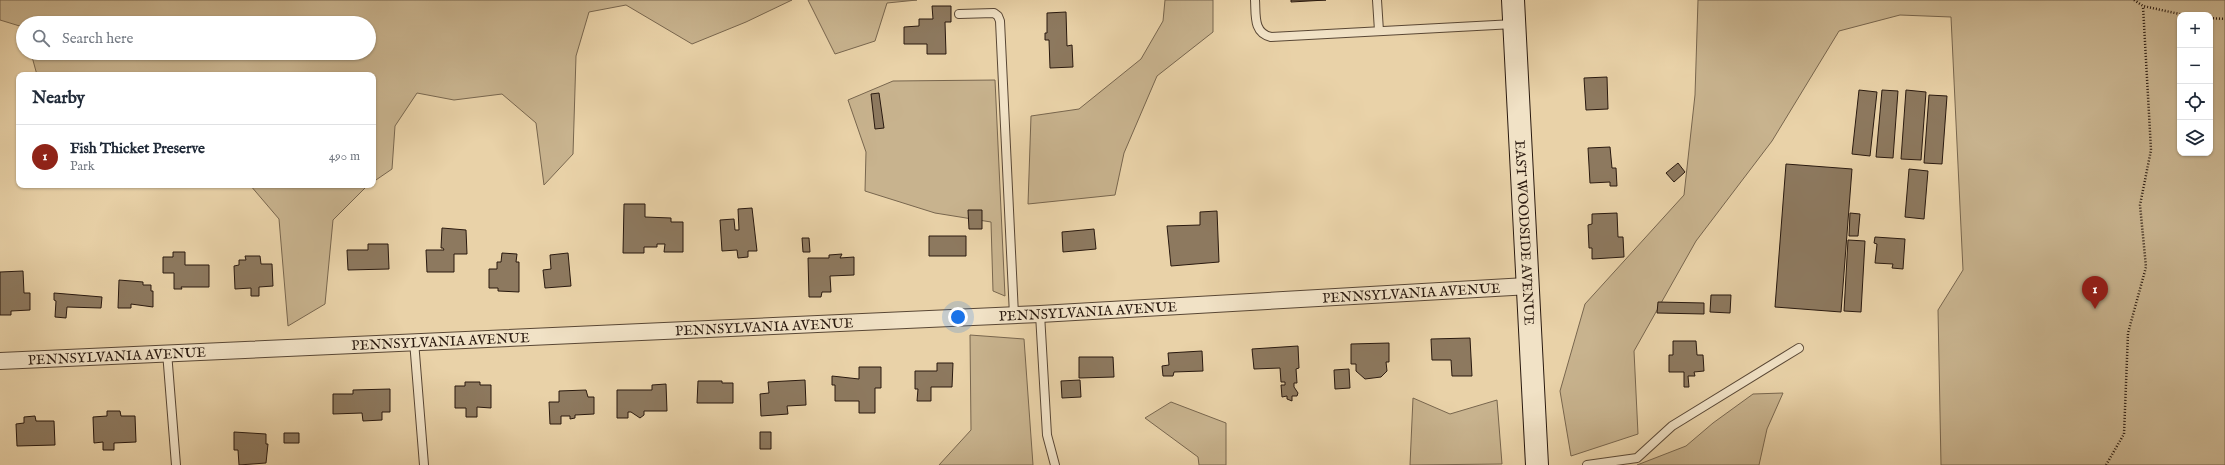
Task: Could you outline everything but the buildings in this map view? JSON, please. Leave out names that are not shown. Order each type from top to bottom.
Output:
[{"type":"main road","name":"EAST WOODSIDE AVENUE","points":[[1513,0],[1537,465]]},
{"type":"street","name":"PENNSYLVANIA AVENUE","points":[[0,361],[167,352],[1040,314],[1528,286]]},
{"type":"lane","points":[[1255,0],[1258,28],[1266,36],[1515,24]]},
{"type":"lane","points":[[1377,0],[1379,31]]},
{"type":"lane","points":[[959,14],[994,13],[998,16],[1000,21],[1014,315]]},
{"type":"lane","points":[[1040,314],[1047,435],[1055,465]]},
{"type":"lane","points":[[414,341],[424,465]]},
{"type":"lane","points":[[1587,465],[1637,458],[1672,426],[1799,348]]},
{"type":"lane","points":[[167,352],[176,465]]},
{"type":"path","points":[[2134,0],[2143,6],[2177,13]]},
{"type":"path","points":[[2106,465],[2124,434],[2128,333],[2146,267],[2140,204],[2151,150],[2143,6]]},
{"type":"path","points":[[2213,18],[2225,19]]},
{"type":"shaded area","points":[[0,0],[792,0],[746,22],[692,44],[626,5],[589,12],[576,56],[573,154],[544,185],[536,123],[502,94],[454,100],[417,93],[395,126],[392,169],[376,180],[376,72],[36,72],[33,60],[376,60],[376,16],[16,16],[16,25],[0,20]]},
{"type":"shaded area","points":[[808,0],[917,0],[887,3],[875,41],[835,54]]},
{"type":"shaded area","points":[[1165,0],[1213,0],[1213,32],[1157,76],[1124,153],[1115,195],[1028,204],[1031,116],[1079,109],[1141,59],[1163,21]]},
{"type":"shaded area","points":[[1698,0],[2225,0],[2225,465],[1941,465],[1938,310],[1963,270],[1951,17],[1900,15],[1839,31],[1772,141],[1696,241],[1634,351],[1638,434],[1571,456],[1560,391],[1585,304],[1684,195],[1695,95]]},
{"type":"shaded area","points":[[995,80],[1005,296],[993,291],[991,222],[935,213],[865,191],[866,152],[848,100],[893,81]]},
{"type":"shaded area","points":[[253,188],[365,188],[333,220],[325,304],[288,326],[279,219]]},
{"type":"shaded area","points":[[970,335],[1024,339],[1033,465],[939,465],[971,430]]},
{"type":"shaded area","points":[[1783,393],[1767,429],[1759,465],[1637,465],[1686,446],[1713,423],[1753,394]]},
{"type":"shaded area","points":[[1413,398],[1450,414],[1497,400],[1502,464],[1410,465]]},
{"type":"shaded area","points":[[1171,402],[1226,423],[1226,465],[1199,465],[1198,457],[1145,418]]},
{"type":"place","name":"Fish Thicket Preserve","points":[[2095,309]]}]
